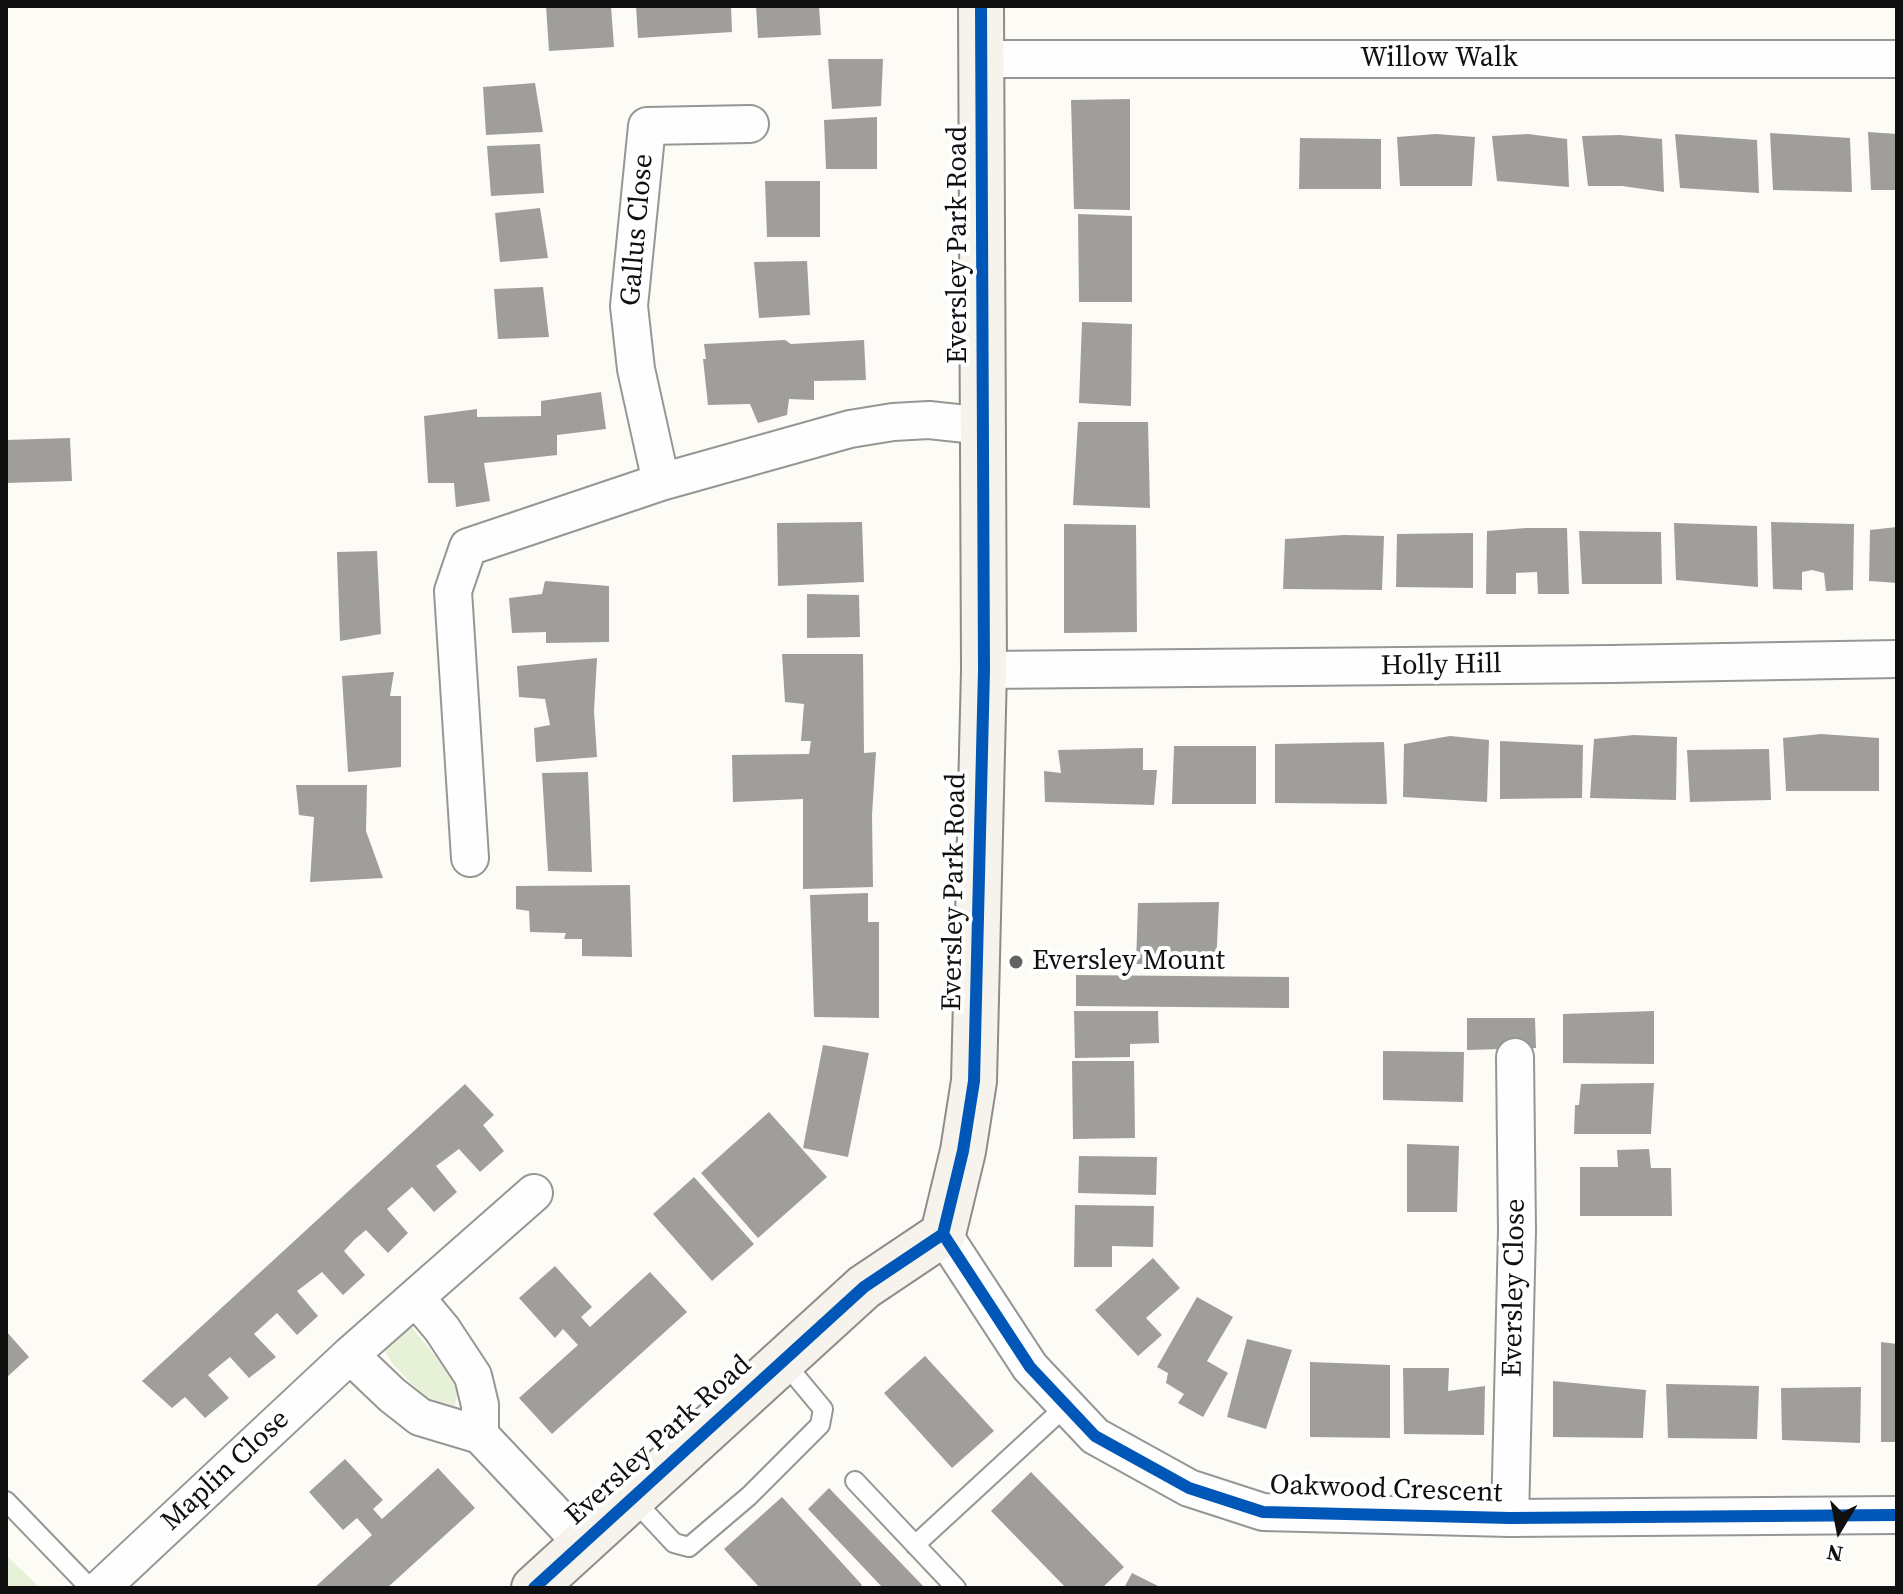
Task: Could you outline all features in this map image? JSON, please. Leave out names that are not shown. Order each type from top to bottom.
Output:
[{"type":"street","name":"Eversley Park Road","points":[[534,1588],[864,1287],[943,1234],[963,1151],[974,1081],[984,670],[981,6]]},
{"type":"street","name":"Willow Walk","points":[[982,59],[1897,59]]},
{"type":"street","name":"Gallus Close","points":[[661,482],[636,369],[629,306],[647,126],[750,124]]},
{"type":"street","points":[[470,858],[453,591],[468,547],[661,482],[850,429],[929,420],[985,426]]},
{"type":"street","name":"Holly Hill","points":[[984,670],[1897,659]]},
{"type":"street","name":"Eversley Close","points":[[1510,1518],[1517,1231],[1515,1057]]},
{"type":"street","name":"Maplin Close","points":[[101,1588],[350,1355],[534,1193]]},
{"type":"street","name":"Oakwood Crescent","points":[[943,1234],[1030,1367],[1095,1436],[1189,1488],[1263,1512],[1510,1518],[1897,1515]]},
{"type":"street","points":[[416,1298],[442,1329],[473,1376],[480,1405],[480,1435]]},
{"type":"street","points":[[350,1355],[420,1417],[480,1435],[582,1543]]},
{"type":"lane","points":[[632,1498],[674,1543],[689,1547],[749,1496],[820,1425],[823,1409],[783,1361]]},
{"type":"lane","points":[[915,1545],[1067,1405]]},
{"type":"lane","points":[[855,1481],[956,1588]]},
{"type":"lane","points":[[6,1501],[90,1588]]},
{"type":"green space","points":[[405,1327],[412,1328],[455,1380],[458,1389],[455,1407],[451,1409],[426,1399],[385,1352],[384,1341]]},
{"type":"green space","points":[[6,1555],[40,1588],[6,1588]]},
{"type":"building","points":[[546,6],[611,6],[614,47],[549,51]]},
{"type":"building","points":[[636,6],[731,6],[732,32],[638,38]]},
{"type":"building","points":[[756,6],[819,6],[821,35],[758,38]]},
{"type":"building","points":[[828,59],[883,59],[881,106],[832,109]]},
{"type":"building","points":[[535,83],[543,132],[486,135],[483,87]]},
{"type":"building","points":[[1130,99],[1130,210],[1074,209],[1071,100]]},
{"type":"building","points":[[877,117],[877,169],[826,169],[824,120]]},
{"type":"building","points":[[1868,132],[1897,134],[1897,190],[1871,190]]},
{"type":"building","points":[[1770,133],[1850,138],[1852,192],[1773,190]]},
{"type":"building","points":[[1436,134],[1475,137],[1472,186],[1400,186],[1397,137]]},
{"type":"building","points":[[1528,134],[1567,139],[1569,187],[1497,181],[1492,136]]},
{"type":"building","points":[[1675,134],[1757,140],[1759,193],[1680,188]]},
{"type":"building","points":[[1620,135],[1662,139],[1664,192],[1622,186],[1588,186],[1582,136]]},
{"type":"building","points":[[1300,138],[1381,139],[1381,189],[1299,189]]},
{"type":"building","points":[[540,144],[544,193],[491,196],[487,146]]},
{"type":"building","points":[[765,181],[820,181],[820,237],[767,237]]},
{"type":"building","points":[[540,208],[548,258],[500,262],[495,213]]},
{"type":"building","points":[[1078,214],[1132,216],[1132,302],[1079,302]]},
{"type":"building","points":[[807,261],[810,315],[759,318],[754,262]]},
{"type":"building","points":[[543,287],[549,337],[498,339],[494,289]]},
{"type":"building","points":[[1082,322],[1132,324],[1131,406],[1079,403]]},
{"type":"building","points":[[785,340],[791,344],[864,340],[866,380],[814,381],[814,400],[789,399],[787,415],[758,423],[750,404],[708,405],[704,344]]},
{"type":"building","points":[[601,392],[606,429],[557,435],[557,455],[484,463],[490,501],[456,507],[454,483],[428,483],[424,416],[477,409],[477,417],[541,416],[541,401]]},
{"type":"building","points":[[1078,422],[1148,422],[1150,508],[1073,505]]},
{"type":"building","points":[[70,438],[72,481],[6,483],[6,440]]},
{"type":"building","points":[[862,522],[864,582],[778,586],[777,523]]},
{"type":"building","points":[[1771,522],[1854,524],[1853,590],[1826,591],[1824,573],[1812,570],[1802,572],[1802,590],[1773,589]]},
{"type":"building","points":[[1674,523],[1757,526],[1758,587],[1676,580]]},
{"type":"building","points":[[1064,524],[1136,525],[1137,632],[1064,633]]},
{"type":"building","points":[[1897,527],[1897,583],[1869,581],[1870,530]]},
{"type":"building","points":[[1567,528],[1569,594],[1538,594],[1537,572],[1516,573],[1516,594],[1486,594],[1487,531]]},
{"type":"building","points":[[1579,531],[1661,532],[1662,584],[1582,584]]},
{"type":"building","points":[[1473,533],[1473,588],[1396,587],[1397,534]]},
{"type":"building","points":[[1384,536],[1382,590],[1283,589],[1285,539]]},
{"type":"building","points":[[377,551],[381,634],[340,641],[337,552]]},
{"type":"building","points":[[545,581],[609,586],[609,642],[546,643],[546,632],[512,633],[509,598],[542,594]]},
{"type":"building","points":[[807,594],[859,595],[860,637],[807,638]]},
{"type":"building","points":[[782,654],[863,654],[864,753],[876,752],[872,815],[873,887],[803,889],[803,799],[733,802],[732,755],[809,754],[811,741],[801,741],[804,704],[785,702]]},
{"type":"building","points":[[597,658],[594,711],[597,757],[536,762],[534,728],[550,725],[545,699],[519,697],[517,666]]},
{"type":"building","points":[[394,672],[390,696],[401,696],[401,767],[348,772],[342,676]]},
{"type":"building","points":[[1821,734],[1879,738],[1879,791],[1786,791],[1783,738]]},
{"type":"building","points":[[1634,735],[1677,737],[1676,800],[1590,798],[1594,739]]},
{"type":"building","points":[[1450,736],[1489,740],[1487,802],[1403,797],[1404,744]]},
{"type":"building","points":[[1500,741],[1583,745],[1582,798],[1500,799]]},
{"type":"building","points":[[1384,742],[1387,804],[1275,803],[1275,744]]},
{"type":"building","points":[[1174,746],[1256,746],[1256,804],[1172,804]]},
{"type":"building","points":[[1143,748],[1143,770],[1157,770],[1154,805],[1045,802],[1044,771],[1061,773],[1058,750]]},
{"type":"building","points":[[1769,749],[1771,800],[1690,802],[1687,750]]},
{"type":"building","points":[[588,772],[592,872],[548,871],[542,773]]},
{"type":"building","points":[[296,785],[367,785],[366,831],[383,878],[310,882],[314,817],[299,815]]},
{"type":"building","points":[[630,885],[632,957],[582,956],[582,939],[564,939],[566,933],[530,932],[529,911],[516,909],[516,886]]},
{"type":"building","points":[[868,893],[868,922],[879,922],[879,1018],[814,1017],[810,895]]},
{"type":"building","points":[[1219,902],[1216,965],[1136,964],[1138,903]]},
{"type":"building","points":[[1076,975],[1289,977],[1289,1008],[1076,1006]]},
{"type":"building","points":[[1074,1011],[1158,1011],[1159,1043],[1130,1044],[1130,1057],[1075,1058]]},
{"type":"building","points":[[1654,1011],[1654,1064],[1563,1063],[1563,1014]]},
{"type":"building","points":[[1467,1018],[1535,1018],[1536,1048],[1467,1050]]},
{"type":"building","points":[[823,1045],[869,1053],[848,1157],[803,1148]]},
{"type":"building","points":[[1383,1051],[1464,1052],[1463,1102],[1383,1100]]},
{"type":"building","points":[[1072,1061],[1134,1061],[1135,1138],[1073,1139]]},
{"type":"building","points":[[1654,1083],[1651,1134],[1574,1134],[1575,1105],[1579,1105],[1581,1084]]},
{"type":"building","points":[[465,1084],[494,1115],[483,1125],[504,1151],[480,1172],[459,1149],[436,1166],[457,1192],[434,1212],[412,1187],[387,1209],[408,1233],[388,1253],[366,1230],[354,1240],[344,1251],[365,1275],[343,1295],[322,1272],[297,1291],[318,1316],[297,1335],[277,1313],[254,1334],[276,1357],[249,1378],[230,1357],[208,1375],[229,1398],[205,1418],[185,1397],[172,1408],[142,1381]]},
{"type":"building","points":[[769,1112],[827,1177],[758,1238],[701,1173]]},
{"type":"building","points":[[1407,1144],[1459,1146],[1457,1212],[1407,1212]]},
{"type":"building","points":[[1649,1149],[1651,1168],[1671,1168],[1672,1216],[1580,1216],[1580,1167],[1618,1167],[1617,1150]]},
{"type":"building","points":[[1079,1156],[1157,1157],[1156,1195],[1078,1193]]},
{"type":"building","points":[[694,1177],[754,1244],[712,1281],[653,1214]]},
{"type":"building","points":[[1075,1205],[1154,1206],[1153,1247],[1112,1246],[1112,1267],[1074,1267]]},
{"type":"building","points":[[1153,1258],[1180,1288],[1146,1318],[1162,1335],[1138,1356],[1095,1310]]},
{"type":"building","points":[[555,1266],[592,1307],[581,1317],[590,1327],[650,1272],[687,1312],[552,1434],[519,1398],[578,1345],[563,1329],[555,1338],[519,1298]]},
{"type":"building","points":[[1197,1297],[1233,1317],[1207,1361],[1228,1373],[1203,1417],[1178,1403],[1184,1394],[1166,1383],[1168,1373],[1157,1367]]},
{"type":"building","points":[[6,1331],[29,1357],[6,1378]]},
{"type":"building","points":[[1247,1339],[1292,1350],[1266,1429],[1227,1417]]},
{"type":"building","points":[[1881,1342],[1897,1344],[1897,1442],[1881,1442]]},
{"type":"building","points":[[925,1356],[994,1431],[952,1468],[884,1393]]},
{"type":"building","points":[[1310,1362],[1390,1365],[1390,1438],[1310,1437]]},
{"type":"building","points":[[1403,1368],[1449,1368],[1448,1391],[1485,1386],[1484,1435],[1404,1434]]},
{"type":"building","points":[[1553,1381],[1646,1390],[1643,1438],[1553,1437]]},
{"type":"building","points":[[1666,1384],[1759,1386],[1757,1439],[1668,1438]]},
{"type":"building","points":[[1861,1387],[1860,1443],[1782,1440],[1781,1388]]},
{"type":"building","points":[[345,1459],[383,1500],[373,1509],[382,1519],[438,1468],[475,1508],[387,1588],[314,1588],[372,1535],[357,1518],[343,1530],[309,1492]]},
{"type":"building","points":[[1031,1472],[1124,1567],[1102,1588],[1066,1588],[991,1511]]},
{"type":"building","points":[[829,1488],[925,1588],[883,1588],[808,1509]]},
{"type":"building","points":[[782,1497],[862,1585],[858,1588],[760,1588],[724,1549]]},
{"type":"building","points":[[1132,1573],[1162,1588],[1124,1588]]},
{"type":"cycle path","points":[[534,1588],[864,1287],[943,1234],[963,1151],[974,1081],[984,670],[981,6]]},
{"type":"cycle path","points":[[943,1234],[1030,1367],[1095,1436],[1189,1488],[1263,1512],[1510,1518],[1897,1515]]},
{"type":"place","name":"Eversley Mount","points":[[1016,962]]}]
